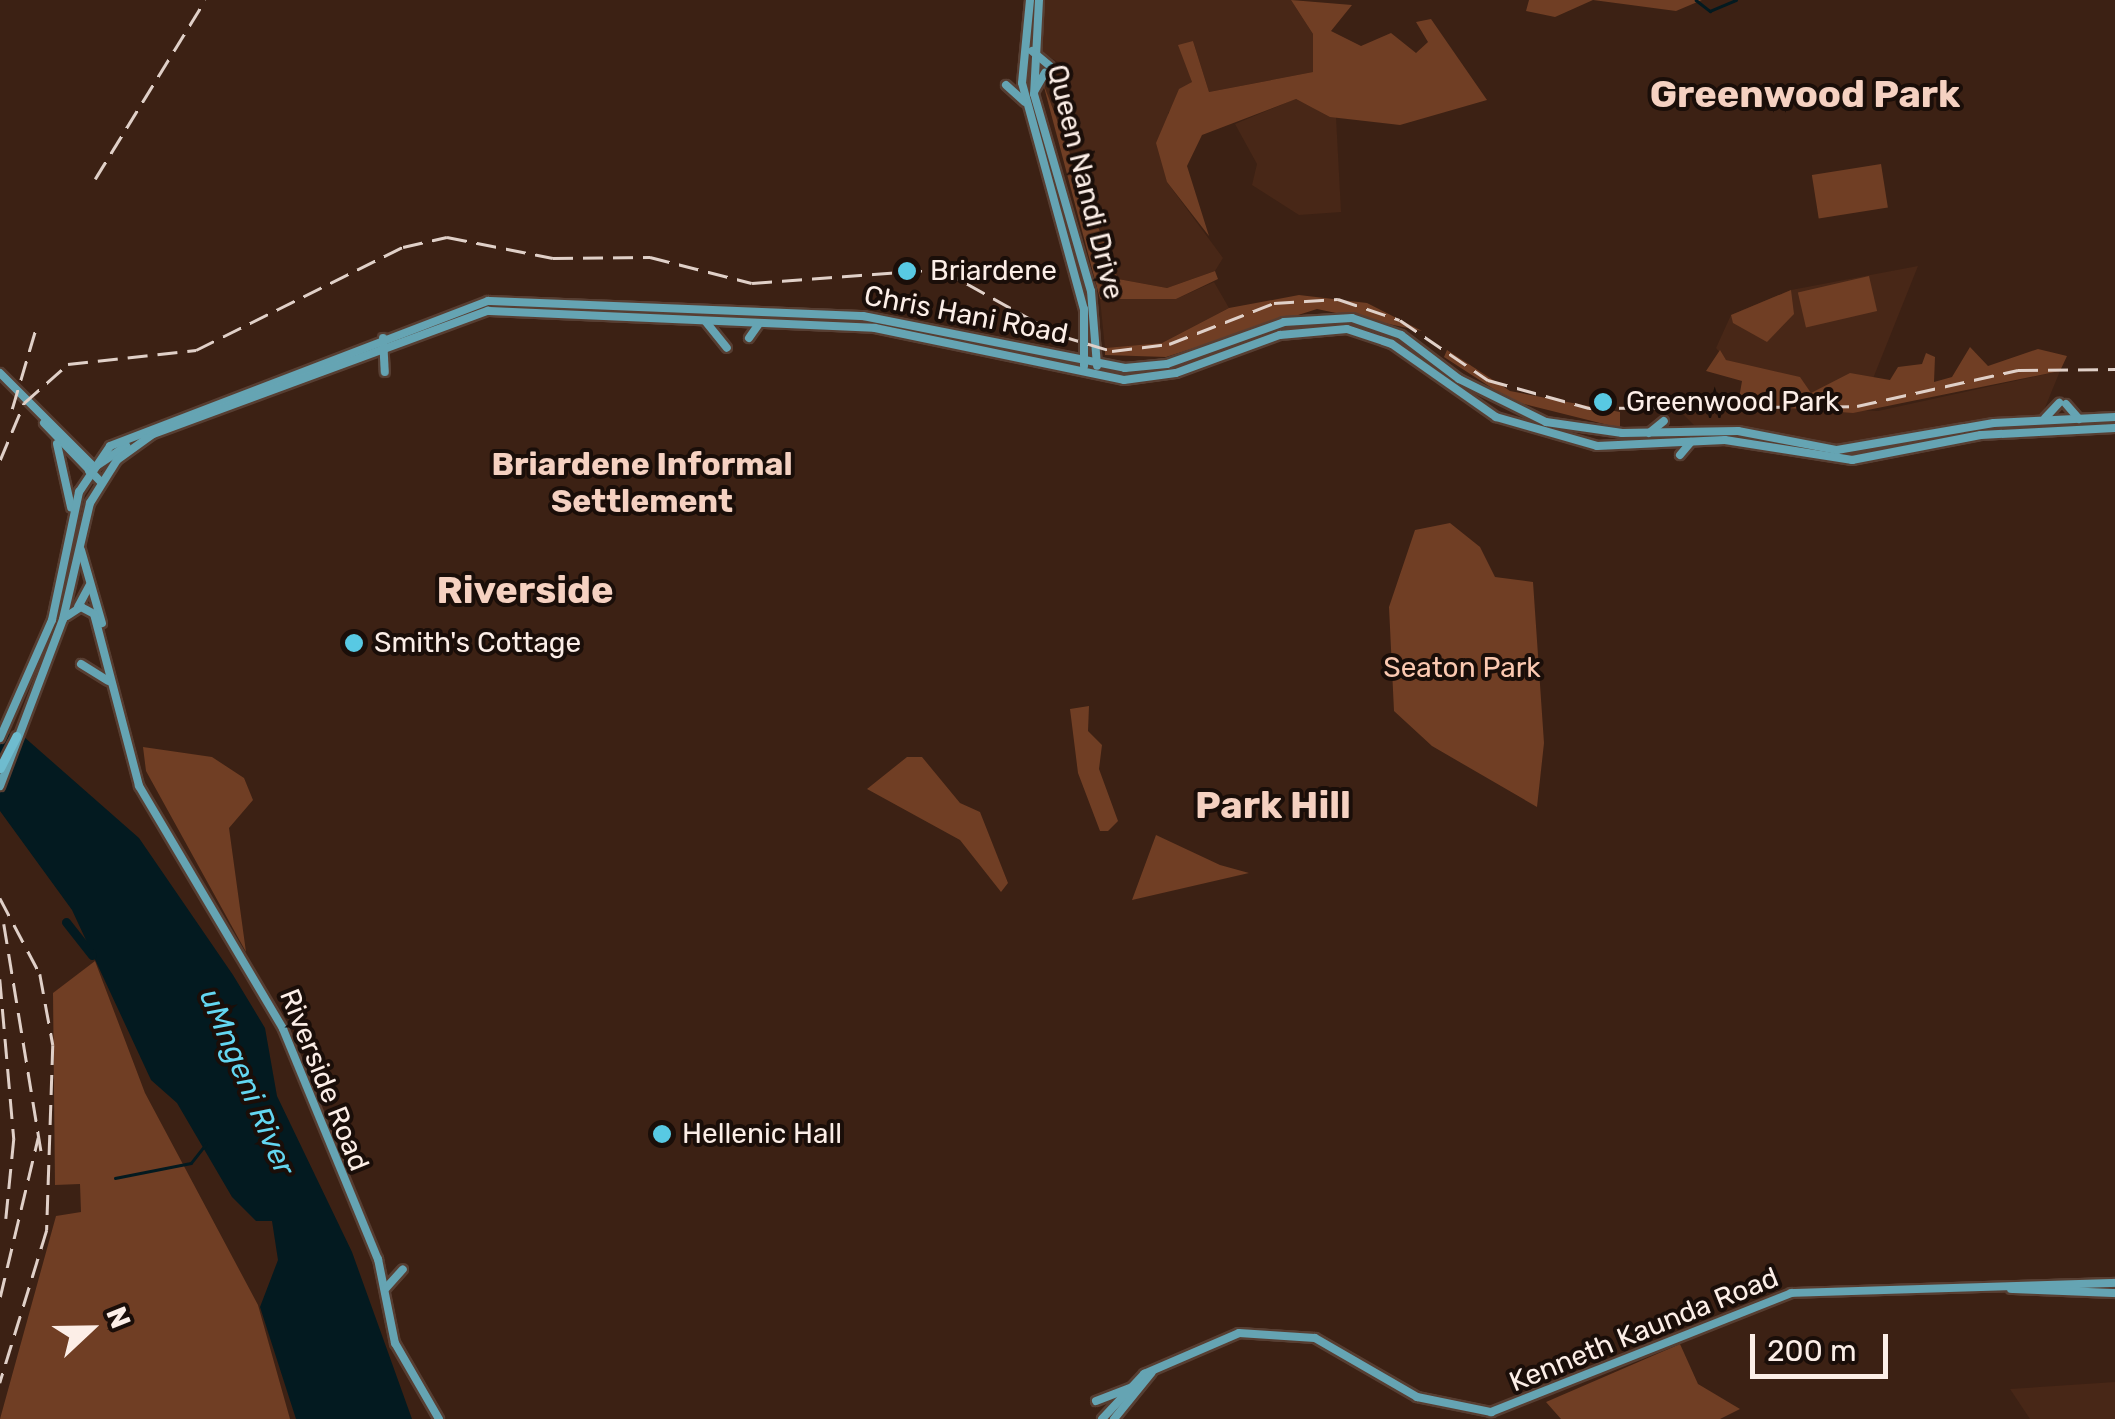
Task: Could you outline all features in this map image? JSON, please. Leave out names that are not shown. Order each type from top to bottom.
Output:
[{"type":"highway","points":[[0,768],[16,736]]},
{"type":"main road","name":"Queen Nandi Drive","points":[[1030,0],[1020,56],[1027,106],[1084,309],[1083,372]]},
{"type":"main road","name":"Queen Nandi Drive","points":[[1039,0],[1030,46],[1034,94],[1090,292],[1096,375]]},
{"type":"main road","points":[[1030,46],[1048,70],[1034,94]]},
{"type":"main road","points":[[1006,85],[1027,106]]},
{"type":"main road","name":"Chris Hani Road","points":[[0,738],[44,642],[70,537],[110,446],[474,304],[524,299],[863,316],[1084,362],[1154,366],[1232,340],[1326,316],[1384,328],[1536,418],[1649,433],[1696,431],[1850,450],[2041,420],[2115,417]]},
{"type":"main road","name":"Chris Hani Road","points":[[0,786],[63,619],[96,472],[153,434],[387,352],[416,337],[508,309],[875,328],[1096,375],[1152,378],[1227,354],[1329,332],[1392,344],[1486,412],[1548,436],[1597,446],[1691,442],[1852,460],[1981,435],[2115,428]]},
{"type":"main road","points":[[1326,316],[1329,332]]},
{"type":"main road","points":[[706,322],[726,348]]},
{"type":"main road","points":[[749,338],[758,324]]},
{"type":"main road","points":[[407,329],[416,337]]},
{"type":"main road","points":[[383,338],[387,352],[385,372]]},
{"type":"main road","points":[[1227,354],[1232,340]]},
{"type":"main road","points":[[387,352],[402,359]]},
{"type":"main road","points":[[0,372],[96,472]]},
{"type":"main road","points":[[30,403],[54,436],[96,472]]},
{"type":"main road","points":[[2041,420],[2062,404],[2080,420]]},
{"type":"main road","points":[[1680,420],[1696,431]]},
{"type":"main road","points":[[1649,433],[1664,421]]},
{"type":"main road","points":[[54,436],[69,478],[70,537]]},
{"type":"main road","points":[[1680,454],[1691,442]]},
{"type":"main road","points":[[71,445],[90,453],[110,446]]},
{"type":"main road","name":"Riverside Road","points":[[80,540],[108,681],[139,786],[283,1028],[385,1290],[400,1355],[439,1419]]},
{"type":"main road","points":[[63,619],[78,608],[89,586]]},
{"type":"main road","name":"Riverside Road","points":[[78,608],[94,614],[104,657]]},
{"type":"main road","points":[[82,664],[108,681]]},
{"type":"main road","points":[[385,1290],[403,1269]]},
{"type":"main road","name":"Kenneth Kaunda Road","points":[[1102,1419],[1152,1372],[1215,1338],[1282,1333],[1339,1347],[1445,1407],[1501,1410],[1550,1394],[1792,1293],[2115,1283]]},
{"type":"main road","name":"Kenneth Kaunda Road","points":[[2002,1288],[2115,1292]]},
{"type":"main road","points":[[1096,1401],[1133,1388]]},
{"type":"main road","name":"Kenneth Kaunda Road","points":[[1114,1419],[1133,1388]]},
{"type":"shaded area","points":[[1045,0],[1291,0],[1313,34],[1313,72],[1209,92],[1193,41],[1185,58],[1192,82],[1168,113],[1167,182],[1223,258],[1215,271],[1167,288],[1118,279],[1056,134],[1043,83],[1058,62],[1036,49]]},
{"type":"shaded area","points":[[1295,99],[1336,117],[1341,212],[1299,215],[1252,185],[1257,164],[1235,124]]},
{"type":"shaded area","points":[[1918,266],[1872,381],[1855,374],[1811,393],[1726,360],[1716,348],[1731,315],[1791,290]]},
{"type":"shaded area","points":[[1214,282],[1229,308],[1162,343],[1105,348],[1100,299],[1176,299]]},
{"type":"shaded area","points":[[2060,371],[2042,415],[1843,447],[1694,425],[1682,413],[1730,404],[1878,411]]},
{"type":"shaded area","points":[[2115,1382],[2115,1419],[2030,1419],[2010,1389]]},
{"type":"green space","points":[[1291,0],[1352,5],[1331,31],[1361,46],[1391,33],[1416,53],[1428,42],[1416,22],[1431,19],[1487,100],[1400,125],[1330,117],[1296,99],[1202,135],[1187,166],[1209,236],[1167,182],[1156,143],[1179,89],[1192,82],[1178,45],[1193,41],[1209,92],[1313,72],[1313,34]]},
{"type":"green space","points":[[1529,0],[1593,0],[1555,17],[1526,11]]},
{"type":"green space","points":[[1593,0],[1702,0],[1676,11]]},
{"type":"green space","points":[[1043,83],[1118,279],[1167,288],[1215,271],[1218,279],[1176,299],[1100,299]]},
{"type":"green space","points":[[1881,164],[1888,207],[1819,218],[1812,175]]},
{"type":"green space","points":[[1869,276],[1877,311],[1806,327],[1798,292]]},
{"type":"green space","points":[[1791,290],[1794,314],[1767,342],[1733,323],[1731,315]]},
{"type":"green space","points":[[1299,295],[1367,303],[1422,331],[1317,309],[1166,357],[1105,355],[1105,348],[1162,343],[1229,308]]},
{"type":"green space","points":[[1970,347],[1988,366],[2038,349],[2067,356],[2060,371],[1853,413],[1738,404],[1742,381],[1706,371],[1720,350],[1726,360],[1800,377],[1811,393],[1850,373],[1890,380],[1898,367],[1922,364],[1926,353],[1935,357],[1934,382],[1952,377]]},
{"type":"green space","points":[[1447,350],[1510,391],[1620,412],[1620,428],[1512,401],[1444,357]]},
{"type":"green space","name":"Seaton Park","points":[[1450,523],[1480,547],[1495,577],[1533,582],[1544,743],[1537,807],[1432,746],[1394,711],[1389,607],[1415,530]]},
{"type":"green space","points":[[1089,706],[1088,731],[1102,745],[1099,769],[1118,821],[1108,831],[1100,831],[1078,773],[1070,709]]},
{"type":"green space","points":[[143,747],[212,757],[244,778],[253,800],[229,828],[246,952],[146,771]]},
{"type":"green space","points":[[907,757],[922,757],[960,803],[980,812],[1008,883],[1001,892],[960,840],[867,789]]},
{"type":"green space","points":[[1156,835],[1220,865],[1249,873],[1132,900]]},
{"type":"green space","points":[[95,961],[145,1093],[258,1305],[290,1419],[0,1419],[56,1216],[81,1212],[80,1184],[55,1185],[53,993]]},
{"type":"green space","points":[[1680,1344],[1698,1384],[1740,1409],[1720,1419],[1561,1419],[1546,1402]]},
{"type":"water","name":"uMngeni River","points":[[0,733],[23,736],[139,838],[265,1028],[277,1096],[352,1252],[412,1419],[296,1419],[260,1307],[278,1260],[272,1221],[256,1221],[232,1197],[177,1103],[151,1080],[72,910],[0,811]]},
{"type":"waterway","points":[[1696,0],[1710,11],[1736,0]]},
{"type":"waterway","points":[[66,922],[92,955]]},
{"type":"waterway","points":[[115,1178],[191,1163],[206,1144]]},
{"type":"railway","points":[[95,179],[205,0]]},
{"type":"railway","points":[[0,460],[24,403],[68,364],[196,350],[403,247],[447,237],[553,258],[650,257],[752,283],[941,269],[1059,335],[1112,351],[1169,344],[1274,303],[1338,299],[1400,320],[1488,380],[1589,408],[1857,406],[2018,370],[2115,369]]},
{"type":"railway","points":[[12,409],[36,328]]},
{"type":"railway","points":[[0,898],[40,974],[53,1045],[47,1230],[0,1383]]},
{"type":"railway","points":[[4,924],[41,1151]]},
{"type":"railway","points":[[0,979],[14,1139],[6,1219]]},
{"type":"railway","points":[[0,1297],[38,1137]]},
{"type":"place","name":"Briardene","points":[[907,271]]},
{"type":"place","name":"Greenwood Park","points":[[1603,402]]},
{"type":"place","name":"Smith's Cottage","points":[[354,643]]},
{"type":"place","name":"Hellenic Hall","points":[[662,1134]]},
{"type":"district","name":"Greenwood Park","points":[[1805,95]]},
{"type":"district","name":"Briardene Informal Settlement","points":[[642,484]]},
{"type":"district","name":"Riverside","points":[[525,591]]},
{"type":"district","name":"Park Hill","points":[[1273,806]]}]
